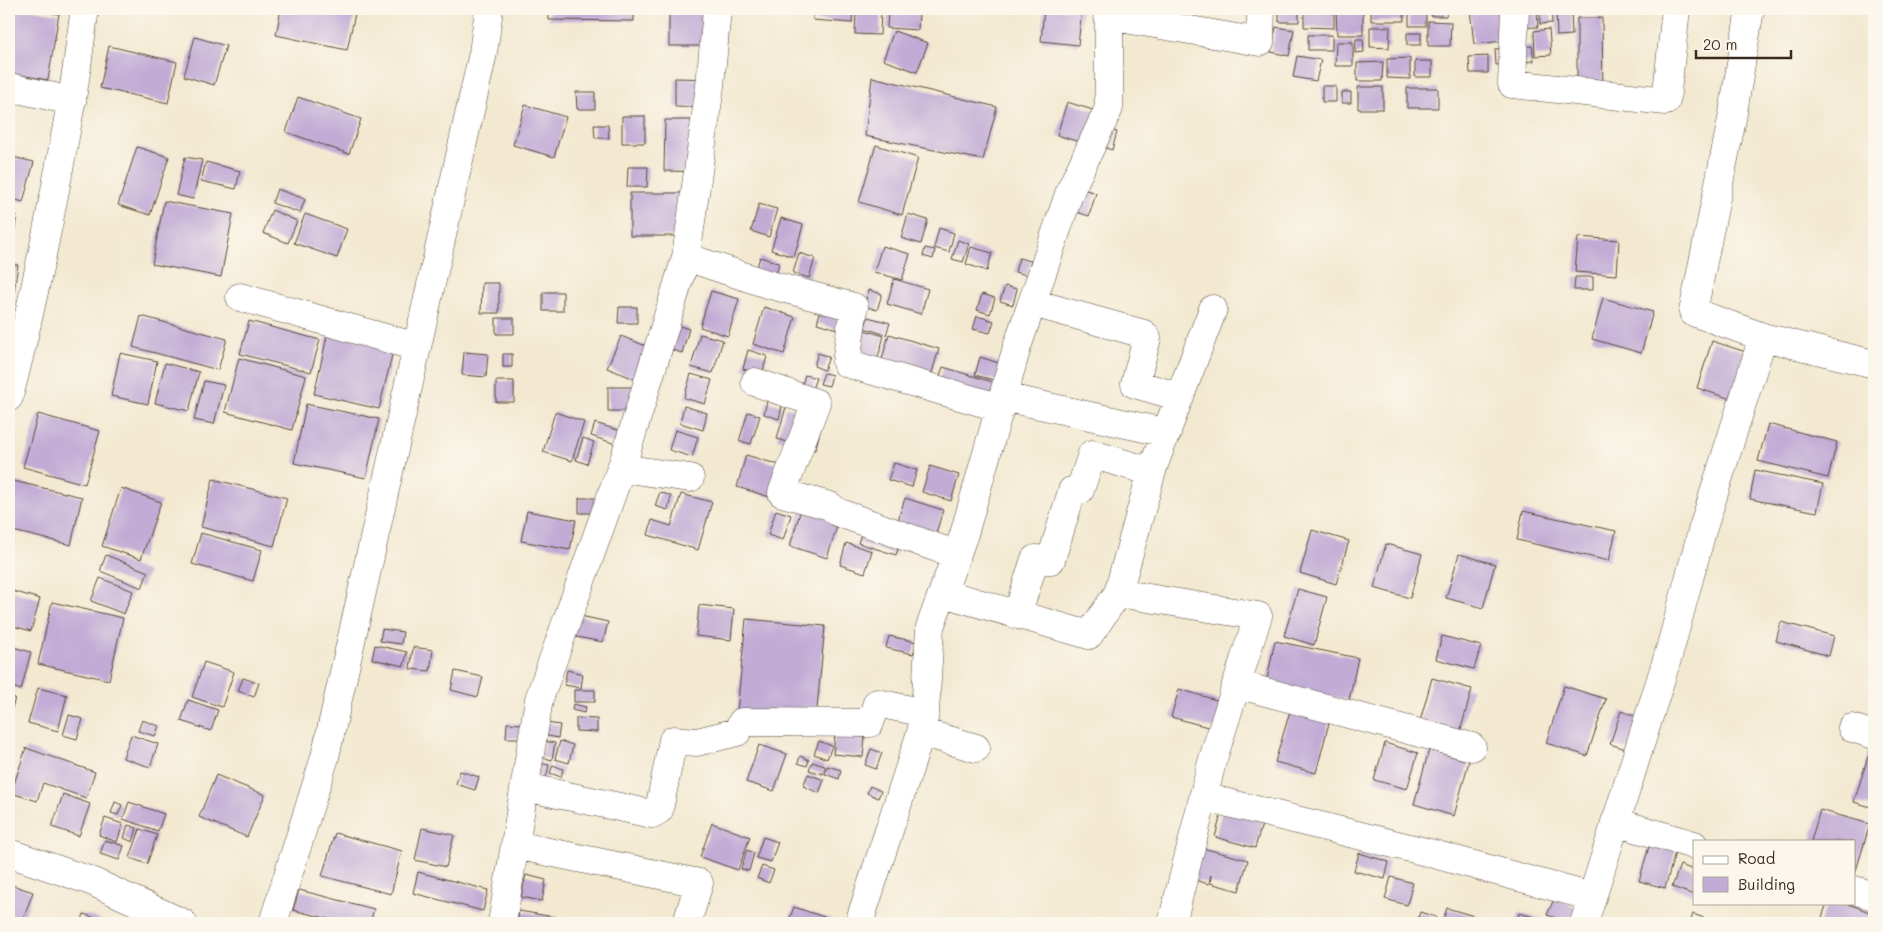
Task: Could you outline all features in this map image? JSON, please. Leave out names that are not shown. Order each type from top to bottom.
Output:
[{"type":"street","points":[[9,397],[16,337],[72,101],[85,9]]},
{"type":"street","points":[[273,923],[325,757],[483,53],[489,9]]},
{"type":"street","points":[[502,923],[539,699],[621,468],[686,257],[710,86],[717,9]]},
{"type":"street","points":[[859,923],[923,722],[930,628],[957,555],[1017,347],[1070,192],[1109,108],[1108,12],[1260,42],[1261,9]]},
{"type":"street","points":[[1515,9],[1512,84],[1666,101],[1676,9]]},
{"type":"street","points":[[1750,9],[1732,119],[1693,312],[1763,338],[1873,360]]},
{"type":"street","points":[[9,87],[72,101]]},
{"type":"street","points":[[686,257],[767,284],[854,307],[846,363],[1002,403],[1166,432]]},
{"type":"street","points":[[240,297],[417,347]]},
{"type":"street","points":[[1032,303],[1144,334],[1147,338],[1135,384],[1180,397]]},
{"type":"street","points":[[943,593],[1089,635],[1118,593],[1152,472],[1214,309]]},
{"type":"street","points":[[1584,923],[1668,653],[1702,531],[1763,338]]},
{"type":"street","points":[[755,382],[816,403],[782,493],[830,506],[837,512],[957,555]]},
{"type":"street","points":[[1017,614],[1035,559],[1051,560],[1072,490],[1080,490],[1092,454],[1152,472]]},
{"type":"street","points":[[621,468],[690,478]]},
{"type":"street","points":[[1118,593],[1258,616],[1236,684],[1204,797],[1172,923]]},
{"type":"street","points":[[1236,684],[1472,747]]},
{"type":"street","points":[[525,787],[652,814],[659,810],[673,740],[697,742],[737,732],[742,722],[870,723],[877,702],[976,748]]},
{"type":"street","points":[[1204,797],[1430,853],[1592,897]]},
{"type":"street","points":[[1615,822],[1693,845]]},
{"type":"street","points":[[515,845],[698,883],[687,923]]},
{"type":"street","points":[[9,853],[90,881],[183,923]]},
{"type":"street","points":[[1856,891],[1874,896]]},
{"type":"building","points":[[9,9],[29,9],[59,14],[48,80],[9,73]]},
{"type":"building","points":[[281,9],[356,9],[347,50],[276,35]]},
{"type":"building","points":[[549,9],[634,9],[634,21],[549,20]]},
{"type":"building","points":[[669,9],[725,9],[725,46],[669,46]]},
{"type":"building","points":[[813,9],[853,9],[852,23],[813,20]]},
{"type":"building","points":[[856,9],[881,11],[880,35],[855,34]]},
{"type":"building","points":[[1044,9],[1082,9],[1078,45],[1041,41]]},
{"type":"building","points":[[1279,9],[1299,9],[1299,22],[1279,22]]},
{"type":"building","points":[[1304,9],[1334,9],[1334,28],[1304,27]]},
{"type":"building","points":[[1336,9],[1363,9],[1363,35],[1337,35]]},
{"type":"building","points":[[1371,9],[1404,9],[1404,21],[1371,21]]},
{"type":"building","points":[[1432,9],[1447,9],[1446,16],[1431,16]]},
{"type":"building","points":[[1502,9],[1505,41],[1474,44],[1470,10]]},
{"type":"building","points":[[1540,9],[1551,9],[1552,23],[1540,24]]},
{"type":"building","points":[[1571,9],[1572,35],[1557,36],[1556,10]]},
{"type":"building","points":[[1409,10],[1426,10],[1426,26],[1409,26]]},
{"type":"building","points":[[1537,10],[1538,27],[1514,28],[1513,11]]},
{"type":"building","points":[[888,12],[919,14],[918,30],[887,28]]},
{"type":"building","points":[[1577,18],[1602,18],[1603,95],[1577,95]]},
{"type":"building","points":[[1428,21],[1451,22],[1450,46],[1428,46]]},
{"type":"building","points":[[1276,27],[1294,30],[1289,56],[1271,52]]},
{"type":"building","points":[[1370,27],[1390,27],[1389,48],[1370,47]]},
{"type":"building","points":[[1549,29],[1551,55],[1535,56],[1534,31]]},
{"type":"building","points":[[894,31],[928,43],[917,72],[883,60]]},
{"type":"building","points":[[1407,33],[1421,33],[1421,45],[1407,45]]},
{"type":"building","points":[[1308,35],[1332,35],[1332,50],[1308,50]]},
{"type":"building","points":[[195,37],[226,46],[214,85],[184,76]]},
{"type":"building","points":[[1356,39],[1363,39],[1364,52],[1355,53]]},
{"type":"building","points":[[1336,42],[1353,42],[1353,66],[1335,66]]},
{"type":"building","points":[[109,46],[177,62],[168,103],[100,88]]},
{"type":"building","points":[[1532,46],[1534,61],[1496,65],[1495,49]]},
{"type":"building","points":[[1297,56],[1321,60],[1316,81],[1293,77]]},
{"type":"building","points":[[1488,56],[1488,73],[1470,73],[1469,57]]},
{"type":"building","points":[[1410,58],[1410,79],[1387,78],[1387,59]]},
{"type":"building","points":[[1415,61],[1432,61],[1432,77],[1415,77]]},
{"type":"building","points":[[1383,62],[1382,81],[1357,81],[1357,63]]},
{"type":"building","points":[[872,77],[997,107],[983,160],[865,136]]},
{"type":"building","points":[[675,78],[715,79],[715,108],[675,107]]},
{"type":"building","points":[[1322,86],[1336,86],[1336,102],[1322,102]]},
{"type":"building","points":[[1358,87],[1383,87],[1383,109],[1358,109]]},
{"type":"building","points":[[1407,88],[1438,88],[1438,108],[1407,108]]},
{"type":"building","points":[[576,92],[595,92],[595,109],[577,109]]},
{"type":"building","points":[[1342,92],[1351,92],[1351,103],[1342,103]]},
{"type":"building","points":[[298,97],[361,119],[349,154],[286,132]]},
{"type":"building","points":[[1067,102],[1096,111],[1086,144],[1057,135]]},
{"type":"building","points":[[525,105],[566,117],[554,157],[513,145]]},
{"type":"building","points":[[622,116],[645,116],[645,143],[622,143]]},
{"type":"building","points":[[665,120],[709,120],[709,172],[664,171]]},
{"type":"building","points":[[594,125],[608,125],[609,138],[595,138]]},
{"type":"building","points":[[1100,127],[1117,132],[1112,150],[1094,144]]},
{"type":"building","points":[[876,145],[918,158],[902,215],[859,202]]},
{"type":"building","points":[[137,147],[169,157],[150,215],[118,205]]},
{"type":"building","points":[[9,156],[34,162],[23,202],[9,198]]},
{"type":"building","points":[[185,157],[202,160],[193,199],[176,195]]},
{"type":"building","points":[[206,162],[240,171],[236,189],[201,181]]},
{"type":"building","points":[[628,167],[648,167],[647,187],[627,187]]},
{"type":"building","points":[[1080,188],[1096,193],[1089,216],[1073,211]]},
{"type":"building","points":[[277,189],[305,199],[300,213],[272,203]]},
{"type":"building","points":[[630,193],[685,193],[685,236],[630,236]]},
{"type":"building","points":[[164,201],[233,214],[221,277],[152,264]]},
{"type":"building","points":[[759,204],[777,209],[769,237],[751,231]]},
{"type":"building","points":[[272,210],[297,221],[288,243],[263,233]]},
{"type":"building","points":[[9,214],[17,215],[11,252],[9,252]]},
{"type":"building","points":[[305,214],[347,229],[337,258],[294,243]]},
{"type":"building","points":[[908,214],[928,220],[921,244],[901,238]]},
{"type":"building","points":[[781,218],[803,225],[794,257],[771,250]]},
{"type":"building","points":[[939,228],[954,233],[949,252],[934,248]]},
{"type":"building","points":[[1578,237],[1619,240],[1617,275],[1575,272]]},
{"type":"building","points":[[958,240],[969,244],[963,262],[952,259]]},
{"type":"building","points":[[882,246],[910,254],[902,280],[874,272]]},
{"type":"building","points":[[971,247],[992,253],[987,271],[966,264]]},
{"type":"building","points":[[925,248],[935,250],[933,259],[923,256]]},
{"type":"building","points":[[799,253],[815,258],[809,278],[793,273]]},
{"type":"building","points":[[760,257],[779,263],[773,285],[753,280]]},
{"type":"building","points":[[1019,258],[1031,261],[1027,275],[1015,272]]},
{"type":"building","points":[[9,264],[18,265],[12,303],[9,302]]},
{"type":"building","points":[[1575,277],[1593,277],[1593,290],[1574,290]]},
{"type":"building","points":[[894,279],[928,289],[921,314],[887,304]]},
{"type":"building","points":[[482,283],[499,283],[499,313],[481,313]]},
{"type":"building","points":[[1005,286],[1017,289],[1013,305],[1000,301]]},
{"type":"building","points":[[869,290],[882,294],[877,310],[864,306]]},
{"type":"building","points":[[711,291],[739,299],[728,336],[700,327]]},
{"type":"building","points":[[543,292],[563,292],[563,311],[543,311]]},
{"type":"building","points":[[982,294],[995,298],[990,314],[977,310]]},
{"type":"building","points":[[1603,298],[1653,312],[1641,353],[1592,339]]},
{"type":"building","points":[[619,307],[637,307],[637,323],[618,323]]},
{"type":"building","points":[[764,307],[795,317],[784,354],[753,344]]},
{"type":"building","points":[[821,309],[841,314],[837,329],[817,323]]},
{"type":"building","points":[[141,316],[227,339],[218,370],[133,347]]},
{"type":"building","points":[[977,316],[994,321],[990,333],[973,329]]},
{"type":"building","points":[[868,317],[890,323],[886,335],[865,328]]},
{"type":"building","points":[[496,318],[514,318],[514,334],[496,334]]},
{"type":"building","points":[[249,321],[320,340],[311,372],[240,354]]},
{"type":"building","points":[[670,323],[689,329],[682,353],[662,347]]},
{"type":"building","points":[[851,326],[884,336],[872,378],[838,368]]},
{"type":"building","points":[[328,332],[394,347],[379,409],[314,394]]},
{"type":"building","points":[[700,334],[723,340],[713,373],[691,367]]},
{"type":"building","points":[[889,334],[939,349],[927,389],[878,374]]},
{"type":"building","points":[[621,336],[651,348],[637,380],[607,368]]},
{"type":"building","points":[[1712,341],[1749,353],[1734,400],[1697,388]]},
{"type":"building","points":[[748,350],[767,356],[762,375],[743,369]]},
{"type":"building","points":[[464,352],[488,354],[486,377],[462,375]]},
{"type":"building","points":[[120,353],[157,361],[148,404],[111,396]]},
{"type":"building","points":[[818,353],[829,357],[824,370],[814,366]]},
{"type":"building","points":[[503,354],[512,354],[512,367],[503,367]]},
{"type":"building","points":[[980,357],[1002,364],[997,381],[975,375]]},
{"type":"building","points":[[239,358],[306,376],[292,430],[225,412]]},
{"type":"building","points":[[165,363],[199,372],[189,411],[155,403]]},
{"type":"building","points":[[943,367],[999,384],[994,402],[937,384]]},
{"type":"building","points":[[824,373],[832,375],[829,386],[820,384]]},
{"type":"building","points":[[691,374],[712,380],[705,404],[684,398]]},
{"type":"building","points":[[805,375],[816,378],[812,389],[802,385]]},
{"type":"building","points":[[204,381],[224,385],[214,424],[194,420]]},
{"type":"building","points":[[496,381],[514,381],[514,402],[496,402]]},
{"type":"building","points":[[608,387],[632,387],[632,411],[608,411]]},
{"type":"building","points":[[767,401],[782,406],[779,419],[764,414]]},
{"type":"building","points":[[306,404],[379,419],[366,478],[294,463]]},
{"type":"building","points":[[684,406],[707,413],[703,430],[680,423]]},
{"type":"building","points":[[786,407],[824,418],[815,450],[777,439]]},
{"type":"building","points":[[555,412],[584,422],[572,461],[543,452]]},
{"type":"building","points":[[748,412],[760,416],[751,444],[739,441]]},
{"type":"building","points":[[38,414],[100,431],[85,484],[23,467]]},
{"type":"building","points":[[595,423],[624,432],[619,445],[591,436]]},
{"type":"building","points":[[1768,424],[1837,442],[1828,478],[1758,461]]},
{"type":"building","points":[[675,430],[698,437],[692,457],[669,450]]},
{"type":"building","points":[[583,438],[594,442],[587,464],[576,460]]},
{"type":"building","points":[[746,455],[796,470],[786,502],[737,487]]},
{"type":"building","points":[[894,463],[917,470],[912,487],[888,480]]},
{"type":"building","points":[[930,466],[959,475],[951,501],[922,492]]},
{"type":"building","points":[[1755,470],[1823,484],[1817,512],[1750,499]]},
{"type":"building","points":[[213,479],[287,498],[274,546],[201,527]]},
{"type":"building","points":[[9,480],[82,497],[71,545],[9,530]]},
{"type":"building","points":[[121,488],[161,502],[141,559],[102,546]]},
{"type":"building","points":[[660,492],[671,496],[668,510],[655,506]]},
{"type":"building","points":[[681,494],[712,502],[698,550],[648,535],[652,520],[671,526]]},
{"type":"building","points":[[579,498],[603,498],[603,513],[579,513]]},
{"type":"building","points":[[905,498],[943,510],[932,547],[893,536]]},
{"type":"building","points":[[801,509],[839,520],[827,558],[790,546]]},
{"type":"building","points":[[776,510],[791,515],[783,540],[768,535]]},
{"type":"building","points":[[527,511],[576,520],[570,550],[521,541]]},
{"type":"building","points":[[1523,511],[1616,531],[1609,561],[1517,540]]},
{"type":"building","points":[[1312,530],[1349,541],[1336,584],[1300,573]]},
{"type":"building","points":[[201,533],[262,550],[253,581],[192,564]]},
{"type":"building","points":[[861,534],[899,545],[896,555],[858,543]]},
{"type":"building","points":[[846,543],[872,551],[865,573],[840,565]]},
{"type":"building","points":[[1386,544],[1422,554],[1410,598],[1374,588]]},
{"type":"building","points":[[1459,554],[1495,564],[1483,608],[1446,598]]},
{"type":"building","points":[[106,555],[148,572],[142,588],[100,571]]},
{"type":"building","points":[[100,578],[133,591],[124,614],[91,601]]},
{"type":"building","points":[[1298,589],[1327,597],[1314,645],[1284,636]]},
{"type":"building","points":[[9,590],[40,599],[31,631],[9,625]]},
{"type":"building","points":[[52,602],[123,618],[109,680],[38,664]]},
{"type":"building","points":[[699,605],[734,609],[731,640],[696,636]]},
{"type":"building","points":[[576,615],[608,622],[603,642],[571,636]]},
{"type":"building","points":[[746,619],[825,626],[816,719],[737,712]]},
{"type":"building","points":[[1781,622],[1834,636],[1829,656],[1776,641]]},
{"type":"building","points":[[382,629],[403,632],[401,644],[380,641]]},
{"type":"building","points":[[889,636],[917,642],[913,654],[886,648]]},
{"type":"building","points":[[1442,636],[1481,646],[1474,669],[1436,659]]},
{"type":"building","points":[[1275,641],[1358,658],[1349,700],[1266,684]]},
{"type":"building","points":[[375,645],[407,652],[404,666],[372,659]]},
{"type":"building","points":[[9,646],[31,652],[21,690],[9,686]]},
{"type":"building","points":[[413,647],[433,650],[430,671],[410,669]]},
{"type":"building","points":[[204,662],[234,672],[222,707],[192,697]]},
{"type":"building","points":[[567,670],[583,674],[581,688],[564,685]]},
{"type":"building","points":[[455,671],[483,677],[478,697],[451,690]]},
{"type":"building","points":[[243,678],[259,683],[254,697],[238,691]]},
{"type":"building","points":[[1432,678],[1472,689],[1457,743],[1417,732]]},
{"type":"building","points":[[1564,686],[1606,699],[1587,756],[1546,743]]},
{"type":"building","points":[[38,688],[67,695],[58,731],[28,723]]},
{"type":"building","points":[[1179,689],[1223,702],[1215,729],[1171,717]]},
{"type":"building","points":[[574,690],[595,690],[595,702],[574,702]]},
{"type":"building","points":[[9,696],[15,698],[9,719]]},
{"type":"building","points":[[188,700],[218,710],[211,731],[181,721]]},
{"type":"building","points":[[573,704],[586,707],[584,713],[572,710]]},
{"type":"building","points":[[1291,708],[1330,719],[1316,773],[1275,762]]},
{"type":"building","points":[[1621,711],[1647,720],[1635,752],[1610,744]]},
{"type":"building","points":[[69,715],[83,719],[77,739],[63,735]]},
{"type":"building","points":[[576,718],[597,719],[597,732],[576,731]]},
{"type":"building","points":[[142,720],[159,726],[155,736],[138,731]]},
{"type":"building","points":[[507,723],[522,724],[520,738],[506,738]]},
{"type":"building","points":[[546,723],[560,725],[558,738],[543,735]]},
{"type":"building","points":[[835,734],[865,737],[863,757],[833,754]]},
{"type":"building","points":[[131,735],[158,744],[150,767],[123,758]]},
{"type":"building","points":[[544,741],[555,743],[552,760],[541,757]]},
{"type":"building","points":[[560,741],[573,745],[569,763],[555,759]]},
{"type":"building","points":[[819,741],[832,746],[827,759],[814,754]]},
{"type":"building","points":[[1385,743],[1418,753],[1407,789],[1374,780]]},
{"type":"building","points":[[759,745],[787,754],[774,791],[746,782]]},
{"type":"building","points":[[26,748],[95,772],[86,798],[43,783],[37,801],[11,793]]},
{"type":"building","points":[[871,749],[882,753],[876,769],[865,765]]},
{"type":"building","points":[[1429,750],[1469,761],[1454,816],[1414,804]]},
{"type":"building","points":[[1870,750],[1874,751],[1874,808],[1854,802]]},
{"type":"building","points":[[800,756],[809,760],[807,766],[798,763]]},
{"type":"building","points":[[812,762],[825,766],[823,774],[809,770]]},
{"type":"building","points":[[539,763],[549,765],[546,779],[536,776]]},
{"type":"building","points":[[553,765],[563,769],[561,777],[550,773]]},
{"type":"building","points":[[827,766],[841,770],[839,779],[825,774]]},
{"type":"building","points":[[460,771],[479,777],[475,790],[456,784]]},
{"type":"building","points":[[808,774],[824,780],[819,793],[803,786]]},
{"type":"building","points":[[216,775],[265,795],[247,837],[199,817]]},
{"type":"building","points":[[870,786],[881,791],[878,798],[867,793]]},
{"type":"building","points":[[63,794],[90,804],[79,836],[52,827]]},
{"type":"building","points":[[115,802],[122,805],[118,815],[111,813]]},
{"type":"building","points":[[129,802],[164,814],[158,831],[123,819]]},
{"type":"building","points":[[1224,803],[1265,814],[1255,848],[1215,837]]},
{"type":"building","points":[[1820,810],[1870,824],[1856,871],[1856,840],[1811,840]]},
{"type":"building","points":[[105,818],[123,824],[117,842],[99,835]]},
{"type":"building","points":[[712,823],[750,837],[738,870],[700,857]]},
{"type":"building","points":[[128,825],[137,828],[133,842],[124,838]]},
{"type":"building","points":[[422,828],[454,835],[446,867],[415,860]]},
{"type":"building","points":[[140,829],[157,835],[147,864],[130,858]]},
{"type":"building","points":[[335,833],[402,851],[391,894],[322,876]]},
{"type":"building","points":[[763,837],[778,842],[771,862],[756,858]]},
{"type":"building","points":[[105,840],[124,846],[119,860],[100,854]]},
{"type":"building","points":[[1650,843],[1676,849],[1665,888],[1639,881]]},
{"type":"building","points":[[1195,846],[1248,860],[1239,891],[1210,883],[1211,875],[1209,884],[1186,878]]},
{"type":"building","points":[[747,850],[754,853],[749,871],[741,869]]},
{"type":"building","points":[[1359,853],[1389,862],[1385,879],[1354,871]]},
{"type":"building","points":[[1680,865],[1693,870],[1693,895],[1672,887]]},
{"type":"building","points":[[762,866],[774,870],[769,883],[757,878]]},
{"type":"building","points":[[418,872],[488,890],[483,911],[413,893]]},
{"type":"building","points":[[526,875],[546,880],[542,901],[521,897]]},
{"type":"building","points":[[1391,877],[1413,883],[1407,905],[1385,899]]},
{"type":"building","points":[[9,884],[33,892],[22,923],[9,923]]},
{"type":"building","points":[[299,890],[374,909],[370,923],[345,923],[293,910]]},
{"type":"building","points":[[1554,899],[1582,909],[1571,923],[1547,915]]},
{"type":"building","points":[[1827,904],[1849,904],[1874,914],[1874,923],[1820,923]]},
{"type":"building","points":[[794,907],[836,921],[835,923],[788,923]]},
{"type":"building","points":[[1447,908],[1474,916],[1472,923],[1442,923]]},
{"type":"building","points":[[519,911],[560,918],[560,923],[517,923]]},
{"type":"building","points":[[1420,912],[1436,917],[1434,923],[1417,923]]},
{"type":"building","points":[[1519,913],[1555,923],[1516,923]]},
{"type":"building","points":[[84,914],[109,923],[81,923]]},
{"type":"building","points":[[1693,914],[1718,923],[1690,923]]},
{"type":"building","points":[[565,917],[582,921],[581,923],[563,923]]}]
